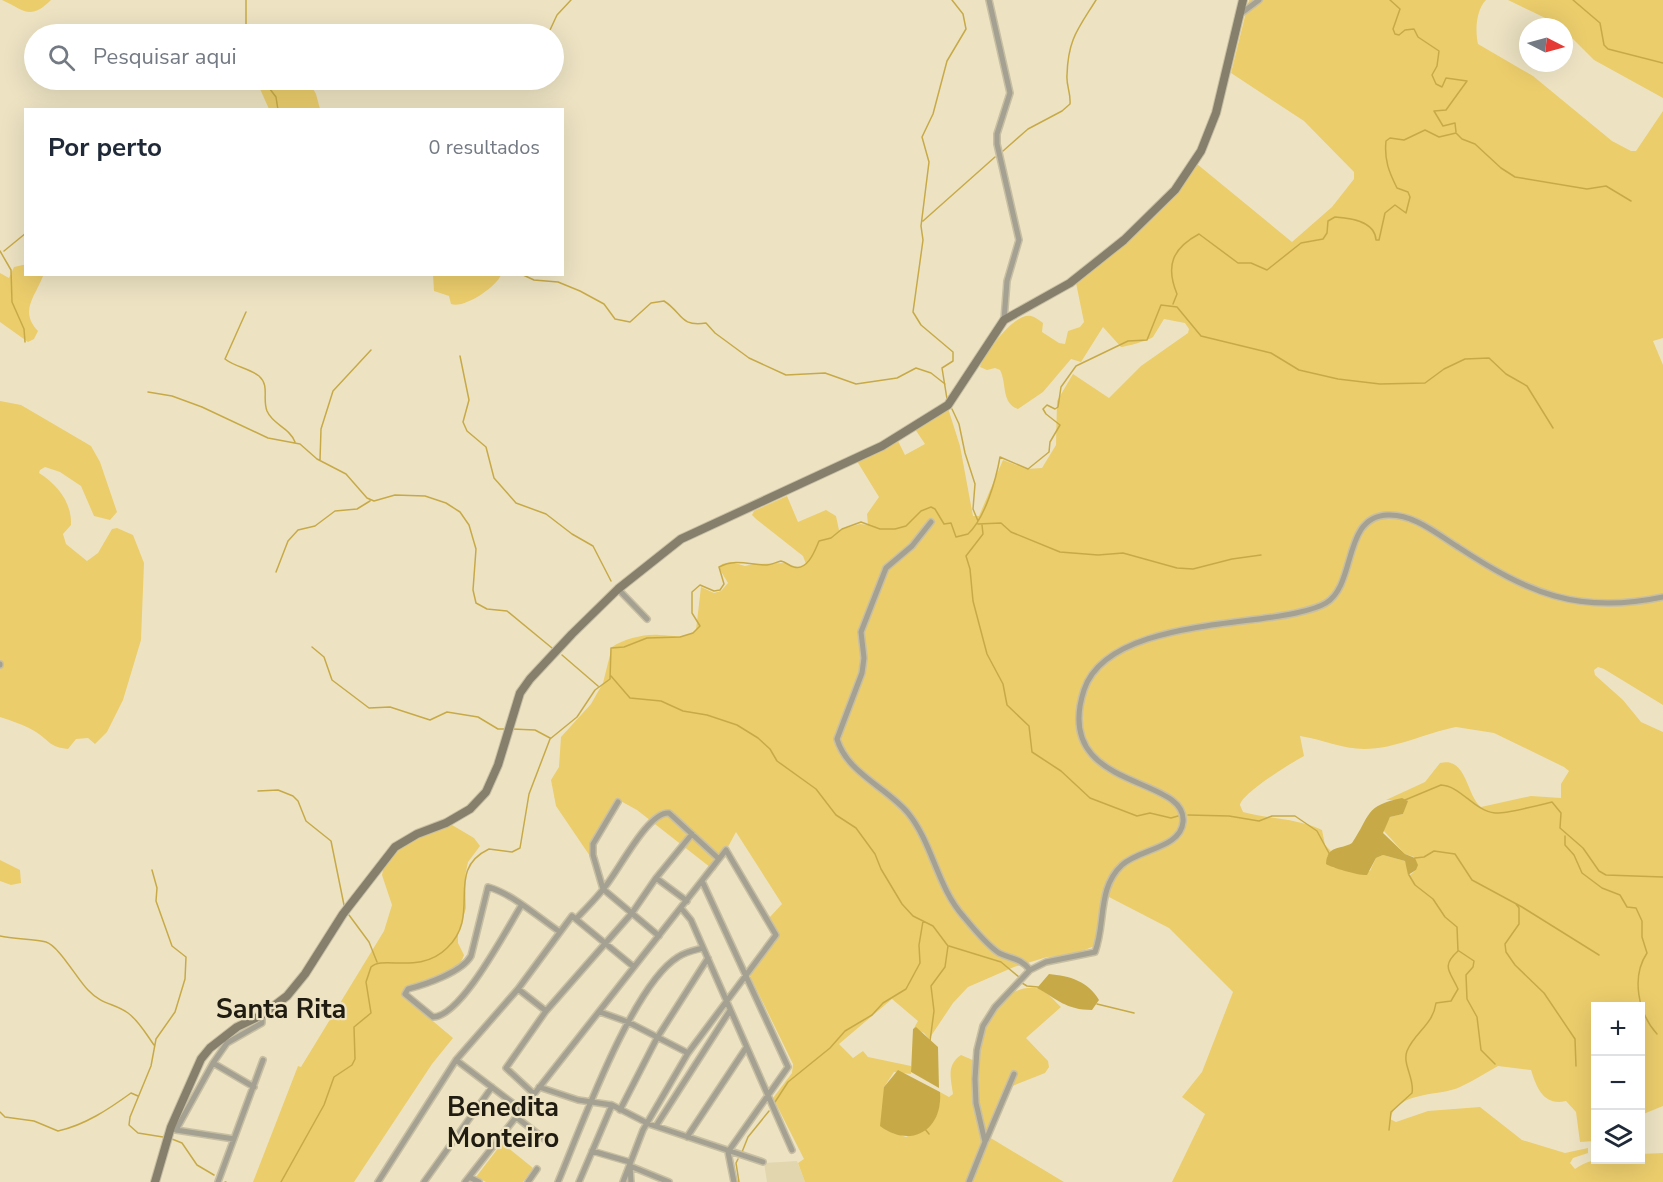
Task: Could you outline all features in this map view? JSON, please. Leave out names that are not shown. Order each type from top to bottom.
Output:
[{"type":"main road","points":[[155,1182],[201,1059],[210,1048],[237,1027],[262,1015],[287,996],[305,974],[343,914],[395,847],[417,834],[447,823],[470,809],[486,792],[498,765],[520,693],[541,666],[618,590],[681,539],[882,446],[948,405],[1004,320],[1070,283],[1124,240],[1175,190],[1201,151],[1212,122],[1243,0]]},
{"type":"street","points":[[1239,15],[1259,0]]},
{"type":"street","points":[[990,1],[1011,93],[997,134],[997,144],[1019,240],[1006,281],[1004,320]]},
{"type":"street","points":[[985,1142],[976,1103],[977,1050],[983,1026],[995,1007],[1030,970],[1046,962],[1095,952],[1100,940],[1109,881],[1123,865],[1135,856],[1171,840],[1182,830],[1184,818],[1180,806],[1151,787],[1103,767],[1085,744],[1079,725],[1080,705],[1085,686],[1103,662],[1137,641],[1182,630],[1296,613],[1327,603],[1345,579],[1353,545],[1365,524],[1387,514],[1418,521],[1502,576],[1535,590],[1582,603],[1631,604],[1663,597]]},
{"type":"street","points":[[931,522],[912,546],[886,568],[861,632],[864,658],[862,673],[837,739],[839,748],[855,769],[883,789],[922,831],[935,866],[963,916],[1000,953],[1016,957],[1030,970]]},
{"type":"street","points":[[618,590],[647,620]]},
{"type":"street","points":[[618,802],[593,844],[593,855],[603,889],[659,936]]},
{"type":"street","points":[[378,1182],[456,1060],[518,989],[560,932],[603,889],[649,824],[660,814],[669,813],[719,859]]},
{"type":"street","points":[[534,1094],[506,1068],[546,1011],[632,913],[656,878],[692,834]]},
{"type":"street","points":[[479,1182],[467,1180],[726,850],[776,935],[688,1053],[649,1124],[643,1130],[623,1182]]},
{"type":"street","points":[[656,878],[687,901]]},
{"type":"street","points":[[702,881],[788,1067],[728,1152],[734,1182]]},
{"type":"street","points":[[521,906],[502,935],[486,968],[445,1015],[432,1017],[405,994],[408,989],[438,980],[466,965],[471,956],[488,887],[521,906],[560,932]]},
{"type":"street","points":[[681,908],[691,920],[729,1012],[792,1150]]},
{"type":"street","points":[[574,917],[634,968]]},
{"type":"street","points":[[558,1182],[628,1022],[667,965],[679,956],[703,948]]},
{"type":"street","points":[[620,1110],[657,1038],[708,958]]},
{"type":"street","points":[[518,989],[546,1011]]},
{"type":"street","points":[[600,1012],[628,1022],[688,1053]]},
{"type":"street","points":[[656,1126],[729,1012]]},
{"type":"street","points":[[234,1139],[174,1128],[227,1043],[262,1023],[262,1015]]},
{"type":"street","points":[[687,1137],[746,1048]]},
{"type":"street","points":[[218,1182],[263,1060]]},
{"type":"street","points":[[456,1060],[522,1110]]},
{"type":"street","points":[[213,1063],[254,1087]]},
{"type":"street","points":[[969,1182],[1014,1074]]},
{"type":"street","points":[[424,1182],[492,1086]]},
{"type":"street","points":[[539,1087],[592,1102],[612,1105],[649,1124],[764,1162]]},
{"type":"street","points":[[579,1182],[612,1105]]},
{"type":"street","points":[[516,1117],[547,1141]]},
{"type":"street","points":[[592,1151],[630,1164],[668,1182]]},
{"type":"street","points":[[630,1164],[631,1182]]},
{"type":"street","points":[[528,1182],[537,1169]]},
{"type":"shaded area","points":[[2,0],[51,0],[38,10],[27,12]]},
{"type":"shaded area","points":[[1249,0],[1486,0],[1480,9],[1477,21],[1478,44],[1519,68],[1519,72],[1526,72],[1533,76],[1612,141],[1631,151],[1636,151],[1663,111],[1663,338],[1653,341],[1663,365],[1663,705],[1604,669],[1598,667],[1594,670],[1595,675],[1623,700],[1641,722],[1663,732],[1663,1106],[1645,1113],[1645,1002],[1591,1002],[1591,1141],[1580,1142],[1576,1112],[1566,1101],[1552,1101],[1542,1094],[1531,1070],[1498,1066],[1460,1087],[1401,1103],[1394,1110],[1390,1119],[1396,1122],[1428,1111],[1480,1107],[1522,1140],[1565,1153],[1588,1148],[1588,1153],[1573,1158],[1570,1163],[1575,1169],[1591,1162],[1591,1164],[1645,1164],[1645,1154],[1663,1153],[1663,1182],[1172,1182],[1205,1114],[1182,1097],[1202,1072],[1233,992],[1169,928],[1107,896],[1097,945],[1070,956],[1047,957],[1014,967],[968,987],[953,1003],[929,1039],[924,1033],[914,1028],[918,1021],[892,999],[839,1044],[853,1058],[863,1051],[868,1057],[911,1066],[911,1074],[894,1072],[884,1087],[886,1130],[906,1137],[932,1122],[938,1110],[940,1092],[949,1097],[953,1094],[951,1068],[953,1063],[961,1055],[975,1061],[986,1024],[1001,1002],[1022,989],[1042,990],[1061,1007],[1026,1038],[1048,1061],[1049,1067],[1045,1073],[1010,1087],[989,1137],[1064,1182],[805,1182],[798,1163],[804,1159],[773,1098],[792,1073],[793,1064],[749,974],[776,938],[769,918],[782,904],[736,832],[715,871],[637,810],[617,799],[597,842],[596,861],[594,862],[556,806],[551,780],[559,767],[561,737],[591,704],[603,683],[612,647],[628,639],[641,636],[683,636],[696,630],[701,587],[714,593],[721,591],[728,583],[719,568],[722,564],[731,562],[745,566],[786,563],[796,568],[806,564],[803,556],[752,515],[754,511],[787,496],[798,522],[826,510],[836,516],[839,530],[860,524],[868,525],[867,514],[879,497],[855,458],[896,437],[905,455],[925,444],[913,426],[947,405],[960,446],[973,516],[979,516],[1003,460],[1026,469],[1042,468],[1056,445],[1057,401],[1073,374],[1109,398],[1141,366],[1188,333],[1189,329],[1185,323],[1164,319],[1153,337],[1121,347],[1103,327],[1081,362],[1071,359],[1043,392],[1018,409],[1009,402],[1000,370],[995,368],[987,370],[980,367],[989,351],[1009,326],[1017,320],[1031,316],[1043,323],[1042,332],[1059,343],[1065,344],[1068,331],[1080,327],[1084,322],[1076,283],[1169,199],[1197,164],[1292,242],[1332,207],[1354,179],[1354,172],[1304,121],[1231,73]],"holes":[[[1456,727],[1494,733],[1569,771],[1561,784],[1561,798],[1531,796],[1481,807],[1461,771],[1449,762],[1440,763],[1425,782],[1386,800],[1407,800],[1403,814],[1390,817],[1383,830],[1405,854],[1414,857],[1416,870],[1410,875],[1405,861],[1383,855],[1376,858],[1370,871],[1354,872],[1332,867],[1327,857],[1331,851],[1325,845],[1322,830],[1303,823],[1243,812],[1240,805],[1258,786],[1304,756],[1300,736],[1364,749],[1399,744]]]},
{"type":"shaded area","points":[[1508,0],[1663,0],[1663,98],[1594,60],[1573,39],[1573,18],[1545,18]]},
{"type":"shaded area","points":[[260,90],[314,90],[320,108],[269,108]]},
{"type":"shaded area","points":[[24,265],[24,276],[43,276],[29,310],[32,324],[38,331],[34,339],[28,342],[0,322],[0,273],[9,278],[14,267]]},
{"type":"shaded area","points":[[433,276],[500,276],[479,296],[457,305],[451,304],[449,296],[434,291]]},
{"type":"shaded area","points":[[0,401],[21,405],[91,446],[100,462],[117,512],[110,520],[94,516],[81,486],[60,472],[45,467],[40,470],[39,473],[58,489],[69,509],[71,525],[63,534],[66,544],[87,561],[98,553],[112,529],[117,528],[133,535],[144,563],[141,640],[123,700],[107,732],[95,744],[88,738],[76,739],[68,749],[57,747],[32,730],[0,717]]},
{"type":"shaded area","points":[[1402,798],[1408,801],[1403,814],[1390,817],[1383,833],[1405,854],[1415,858],[1418,865],[1416,870],[1408,875],[1405,861],[1383,855],[1376,858],[1367,875],[1326,864],[1332,850],[1352,843],[1374,808]]},
{"type":"shaded area","points":[[447,822],[474,838],[480,846],[468,862],[465,876],[466,908],[458,935],[458,943],[464,955],[455,969],[430,983],[404,990],[402,995],[453,1038],[432,1064],[354,1182],[253,1182],[298,1066],[301,1067],[384,931],[392,905],[382,875],[384,865],[397,849]]},
{"type":"shaded area","points":[[0,860],[20,870],[21,883],[11,885],[0,881]]},
{"type":"shaded area","points":[[1049,974],[1064,976],[1084,984],[1099,1000],[1092,1010],[1083,1010],[1062,1003],[1037,988]]},
{"type":"shaded area","points":[[916,1027],[938,1047],[939,1088],[911,1072],[913,1029]]},
{"type":"shaded area","points":[[898,1070],[940,1092],[940,1105],[936,1117],[931,1126],[923,1132],[903,1136],[880,1126],[884,1087]]},
{"type":"shaded area","points":[[502,1143],[533,1168],[523,1182],[486,1182],[476,1177]]},
{"type":"shaded area","points":[[797,1161],[805,1182],[767,1182],[764,1163]]},
{"type":"waterway","points":[[246,0],[246,24]]},
{"type":"waterway","points":[[553,24],[557,15],[571,0]]},
{"type":"waterway","points":[[947,399],[942,368],[953,361],[953,352],[921,325],[913,312],[923,240],[921,226],[929,162],[922,137],[933,114],[947,61],[966,29],[963,14],[952,0]]},
{"type":"waterway","points":[[1003,151],[1028,129],[1062,111],[1070,104],[1067,79],[1069,52],[1075,35],[1096,0]]},
{"type":"waterway","points":[[1390,0],[1400,9],[1393,29],[1395,34],[1399,35],[1405,30],[1414,29],[1418,37],[1439,51],[1437,66],[1432,75],[1436,84],[1442,87],[1446,78],[1467,81],[1446,110],[1434,111],[1443,126],[1455,123],[1456,132]]},
{"type":"waterway","points":[[1573,0],[1600,23],[1604,45],[1608,49],[1663,63]]},
{"type":"waterway","points":[[271,90],[276,97],[278,108]]},
{"type":"waterway","points":[[1173,304],[1177,294],[1172,274],[1174,258],[1183,245],[1199,234],[1238,263],[1251,263],[1267,270],[1301,243],[1323,239],[1327,233],[1328,221],[1335,217],[1367,225],[1375,234],[1376,240],[1379,240],[1385,213],[1395,205],[1406,213],[1410,197],[1408,192],[1397,188],[1392,177],[1386,160],[1386,141],[1390,138],[1404,140],[1425,130],[1439,137],[1456,133]]},
{"type":"waterway","points":[[1456,133],[1462,139],[1475,144],[1501,168],[1515,177],[1587,189],[1606,186],[1631,201]]},
{"type":"waterway","points":[[923,221],[995,157]]},
{"type":"waterway","points":[[4,251],[24,235]]},
{"type":"waterway","points":[[0,251],[11,270],[12,302],[24,329],[25,342]]},
{"type":"waterway","points":[[525,276],[534,280],[558,282],[580,291],[604,304],[615,319],[630,322],[651,303],[664,301],[686,321],[697,324],[706,323],[715,333],[749,358],[786,375],[825,373],[856,384],[897,378],[916,368],[931,373],[945,384]]},
{"type":"waterway","points":[[281,1182],[324,1105],[334,1077],[352,1065],[355,1059],[354,1027],[371,1013],[366,982],[371,967],[384,963],[425,961],[447,948],[457,935],[462,921],[468,869],[475,858],[489,849],[512,852],[520,848],[529,794],[550,739],[577,717],[595,690],[610,679],[611,648],[624,647],[647,638],[680,637],[693,633],[700,626],[692,613],[692,592],[700,585],[714,591],[720,590],[724,584],[719,567],[731,563],[771,565],[781,561],[792,566],[803,566],[810,559],[819,541],[831,538],[842,529],[861,522],[880,529],[895,529],[906,526],[921,511],[931,507],[935,509],[944,524],[951,523],[956,537],[968,534],[985,509],[1000,457],[1028,469],[1049,452],[1050,442],[1060,425],[1043,409],[1047,405],[1055,409],[1058,407],[1061,387],[1076,366],[1128,341],[1147,340],[1161,305],[1177,307],[1201,336],[1271,353],[1299,370],[1338,379],[1380,384],[1425,383],[1444,369],[1465,359],[1489,358],[1506,374],[1527,386],[1553,428]]},
{"type":"waterway","points":[[246,312],[225,359],[259,376],[265,388],[267,411],[295,442]]},
{"type":"waterway","points":[[320,460],[321,429],[333,391],[371,350]]},
{"type":"waterway","points":[[460,356],[469,400],[463,422],[467,431],[486,447],[494,478],[516,503],[546,514],[572,534],[593,546],[611,581]]},
{"type":"waterway","points":[[148,392],[172,396],[202,407],[268,438],[300,444],[317,459],[346,474],[367,498],[374,501],[395,495],[425,496],[446,503],[460,512],[469,525],[476,549],[473,590],[476,603],[487,609],[507,611],[552,648]]},
{"type":"waterway","points":[[952,409],[959,424],[975,484],[973,509],[978,521]]},
{"type":"waterway","points":[[276,572],[288,541],[298,530],[315,526],[335,511],[357,509],[370,501]]},
{"type":"waterway","points":[[978,524],[1001,523],[1011,532],[1060,552],[1098,555],[1123,553],[1177,568],[1193,569],[1232,559],[1261,555]]},
{"type":"waterway","points":[[982,525],[983,534],[966,556],[970,569],[973,601],[987,654],[1003,684],[1007,705],[1029,726],[1032,752],[1061,771],[1090,798],[1137,816],[1150,813],[1171,818],[1178,816]]},
{"type":"waterway","points":[[312,647],[324,657],[332,680],[369,708],[390,707],[430,720],[447,712],[478,717],[498,729],[507,729]]},
{"type":"waterway","points":[[562,655],[598,686]]},
{"type":"waterway","points":[[611,676],[630,698],[661,701],[683,711],[707,715],[737,725],[758,738],[770,749],[777,761],[816,789],[836,815],[856,828],[875,854],[881,869],[902,904],[913,916],[933,926],[948,946],[945,967],[931,986],[934,1011],[930,1041]]},
{"type":"waterway","points":[[512,729],[535,730],[550,738]]},
{"type":"waterway","points":[[1405,800],[1441,785],[1448,786],[1481,808],[1495,813],[1552,802],[1561,813],[1560,828],[1583,848],[1599,871],[1606,875],[1663,877]]},
{"type":"waterway","points":[[258,791],[278,790],[293,796],[298,801],[306,821],[331,841],[344,905]]},
{"type":"waterway","points":[[1188,815],[1229,816],[1259,821],[1272,816],[1295,816],[1317,831],[1330,855]]},
{"type":"waterway","points":[[1565,836],[1565,845],[1574,855],[1582,873],[1602,888],[1620,895],[1627,907],[1636,908],[1642,921],[1642,937],[1647,953],[1639,973],[1639,995],[1645,1016],[1657,1034]]},
{"type":"waterway","points":[[1415,858],[1424,857],[1434,851],[1455,854],[1472,880],[1522,907],[1599,955]]},
{"type":"waterway","points":[[152,870],[157,888],[156,901],[172,946],[186,957],[185,979],[175,1012],[156,1039],[151,1066],[130,1117],[129,1125],[138,1133],[163,1137]]},
{"type":"waterway","points":[[1389,1130],[1391,1112],[1412,1093],[1412,1082],[1406,1061],[1410,1044],[1428,1023],[1436,1003],[1451,1001],[1458,989],[1448,966],[1449,961],[1458,951],[1457,927],[1445,917],[1433,899],[1415,885],[1409,875]]},
{"type":"waterway","points":[[1516,904],[1519,908],[1519,924],[1505,944],[1506,952],[1515,965],[1544,993],[1575,1039],[1576,1066]]},
{"type":"waterway","points":[[349,915],[369,942],[377,962]]},
{"type":"waterway","points":[[775,1102],[788,1082],[830,1048],[845,1031],[872,1015],[883,1003],[906,989],[920,963],[919,945],[923,921]]},
{"type":"waterway","points":[[0,936],[42,941],[51,945],[88,990],[98,999],[132,1016],[154,1045]]},
{"type":"waterway","points":[[949,946],[1001,962],[1019,977]]},
{"type":"waterway","points":[[1459,951],[1474,961],[1473,967],[1466,975],[1467,999],[1477,1017],[1481,1050],[1495,1064]]},
{"type":"waterway","points":[[1022,983],[1038,987]]},
{"type":"waterway","points":[[1097,1004],[1134,1013]]},
{"type":"waterway","points":[[0,1112],[5,1117],[34,1121],[58,1131],[87,1121],[131,1093],[138,1096]]},
{"type":"waterway","points":[[742,1152],[748,1137],[769,1111]]},
{"type":"waterway","points":[[925,1129],[929,1134]]},
{"type":"waterway","points":[[172,1139],[182,1143],[197,1165],[214,1175]]},
{"type":"waterway","points":[[738,1159],[736,1163],[739,1182]]},
{"type":"district","name":"Santa Rita","points":[[281,1009]]},
{"type":"district","name":"Benedita Monteiro","points":[[503,1122]]}]
